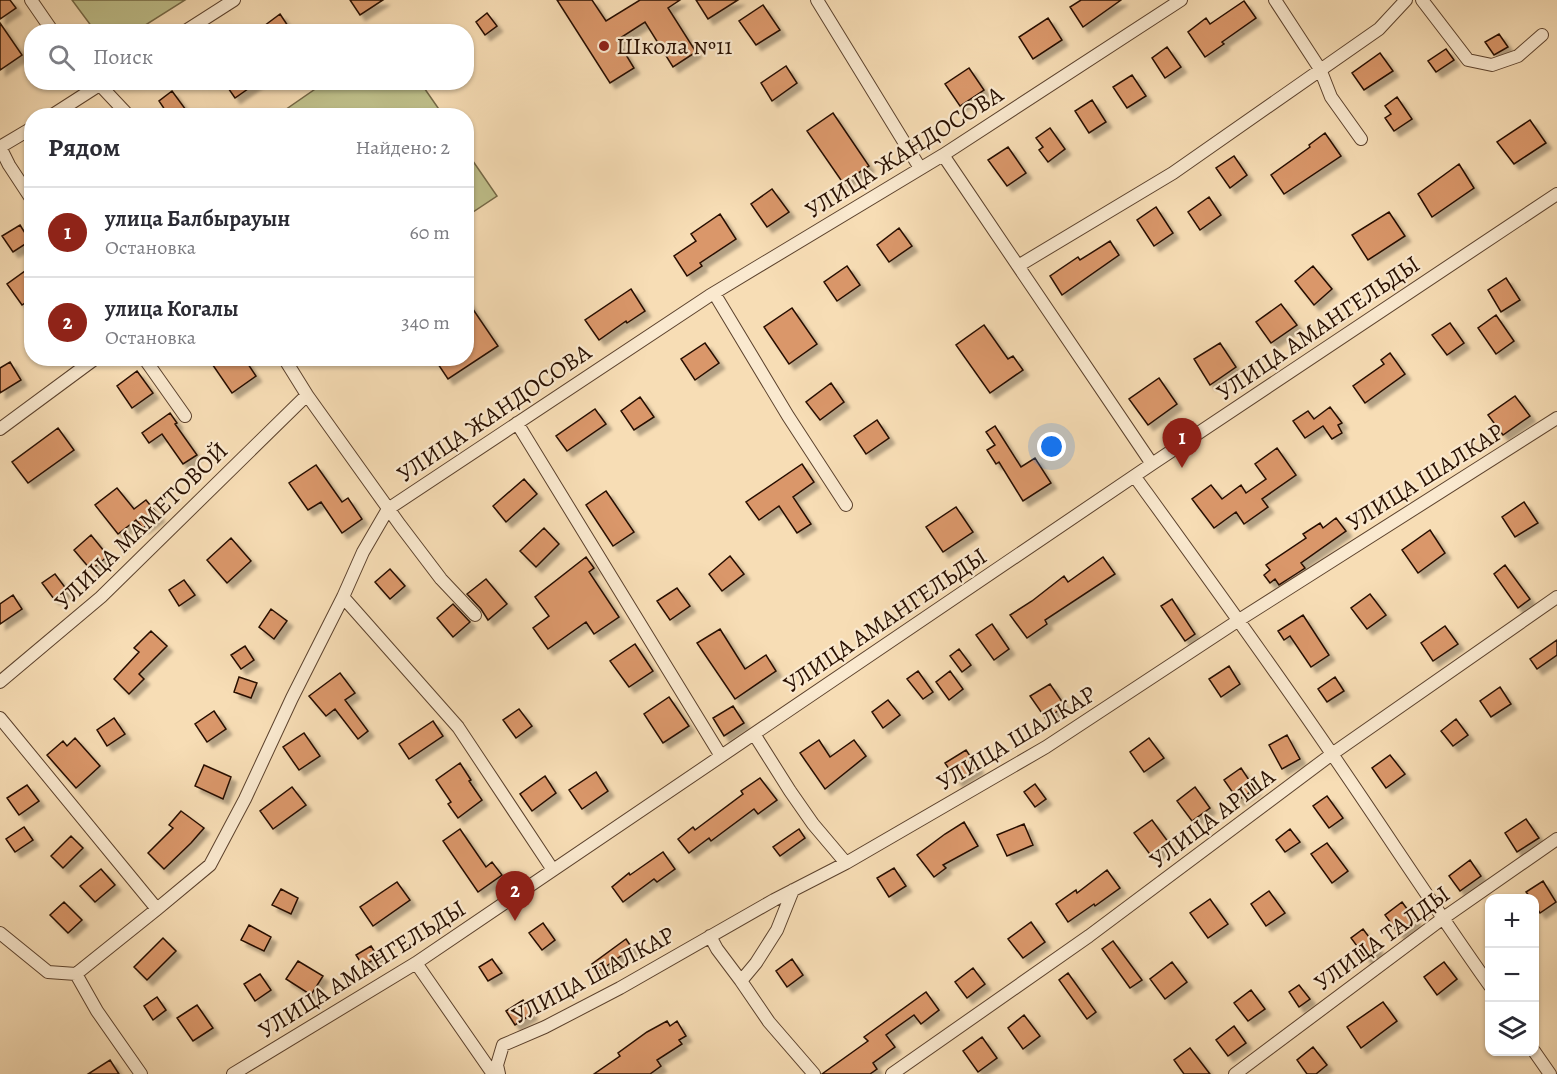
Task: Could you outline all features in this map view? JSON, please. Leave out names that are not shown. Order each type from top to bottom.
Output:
[{"type":"street","points":[[31,0],[48,24]]},
{"type":"street","points":[[196,24],[234,0]]},
{"type":"street","points":[[817,0],[921,168]]},
{"type":"street","name":"УЛИЦА ЖАНДОСОВА","points":[[75,974],[210,865],[245,799],[363,552],[388,508],[714,293],[943,155],[1181,0]]},
{"type":"street","points":[[1275,0],[1320,69],[1331,97],[1361,139]]},
{"type":"street","points":[[1018,266],[1173,173],[1379,29],[1406,0]]},
{"type":"street","points":[[1422,0],[1468,60],[1492,64],[1518,56],[1542,35]]},
{"type":"street","points":[[63,108],[90,90]]},
{"type":"street","points":[[106,90],[122,108]]},
{"type":"street","points":[[24,133],[0,147],[24,188]]},
{"type":"street","points":[[943,155],[1152,464]]},
{"type":"street","name":"УЛИЦА АМАНГЕЛЬДЫ","points":[[233,1074],[416,963],[1152,464],[1557,194]]},
{"type":"street","points":[[714,293],[788,416],[846,505]]},
{"type":"street","points":[[0,429],[85,366]]},
{"type":"street","points":[[150,366],[185,416]]},
{"type":"street","points":[[289,366],[307,395],[441,579],[475,615]]},
{"type":"street","name":"УЛИЦА МАМЕТОВОЙ","points":[[0,682],[101,597],[307,395]]},
{"type":"street","name":"УЛИЦА ШАЛКАР","points":[[499,1074],[497,1065],[503,1045],[545,1027],[846,863],[1046,747],[1239,620],[1557,418]]},
{"type":"street","points":[[517,423],[721,756]]},
{"type":"street","points":[[1135,477],[1239,620],[1485,979]]},
{"type":"street","points":[[343,597],[458,727],[553,870]]},
{"type":"street","name":"УЛИЦА АРША","points":[[892,1074],[1089,936],[1332,754],[1557,597]]},
{"type":"street","points":[[0,718],[157,909]]},
{"type":"street","points":[[754,734],[813,824],[846,863]]},
{"type":"street","name":"УЛИЦА ТАЛДЫ","points":[[1235,1074],[1442,919],[1557,839]]},
{"type":"street","points":[[741,981],[756,963],[777,930],[793,890]]},
{"type":"street","points":[[0,933],[48,972],[75,974],[97,1011],[141,1074]]},
{"type":"street","points":[[710,936],[769,1022],[814,1074]]},
{"type":"street","points":[[416,963],[493,1074]]},
{"type":"street","points":[[1537,1056],[1550,1074]]},
{"type":"green space","points":[[72,0],[185,0],[147,24],[90,24]]},
{"type":"green space","points":[[314,90],[426,90],[438,108],[288,108]]},
{"type":"green space","points":[[474,163],[497,196],[474,211]]},
{"type":"building","points":[[0,0],[10,0],[16,8],[0,19]]},
{"type":"building","points":[[350,0],[383,0],[360,15]]},
{"type":"building","name":"Школа №11","points":[[557,0],[592,0],[606,21],[640,0],[680,0],[668,8],[696,52],[673,67],[645,22],[617,40],[634,68],[610,83]]},
{"type":"building","name":"Школа №11","points":[[696,0],[738,0],[708,19]]},
{"type":"building","points":[[1081,0],[1121,0],[1083,27],[1070,7]]},
{"type":"building","points":[[1244,1],[1256,18],[1205,57],[1188,32],[1206,18],[1210,24]]},
{"type":"building","points":[[763,5],[780,30],[756,45],[739,21]]},
{"type":"building","points":[[487,13],[497,26],[485,35],[476,22]]},
{"type":"building","points":[[280,14],[287,24],[267,24]]},
{"type":"building","points":[[1048,18],[1062,40],[1033,59],[1019,37]]},
{"type":"building","points":[[0,23],[22,55],[0,70]]},
{"type":"building","points":[[1499,34],[1508,47],[1494,55],[1485,42]]},
{"type":"building","points":[[1167,47],[1181,67],[1165,78],[1152,58]]},
{"type":"building","points":[[1446,49],[1454,60],[1436,72],[1428,61]]},
{"type":"building","points":[[1380,53],[1393,71],[1364,90],[1352,73]]},
{"type":"building","points":[[786,66],[797,83],[772,101],[761,83]]},
{"type":"building","points":[[969,68],[984,90],[960,106],[945,84]]},
{"type":"building","points":[[1132,75],[1146,96],[1127,108],[1113,87]]},
{"type":"building","points":[[230,90],[246,90],[235,98]]},
{"type":"building","points":[[172,91],[185,108],[164,108],[159,101]]},
{"type":"building","points":[[1397,97],[1412,119],[1394,131],[1385,118],[1391,114],[1385,106]]},
{"type":"building","points":[[1092,100],[1106,122],[1089,133],[1075,111]]},
{"type":"building","points":[[833,113],[869,166],[843,183],[807,131]]},
{"type":"building","points":[[1530,120],[1546,143],[1514,164],[1497,142]]},
{"type":"building","points":[[1050,128],[1065,149],[1048,162],[1039,150],[1043,147],[1036,138]]},
{"type":"building","points":[[1325,133],[1341,156],[1284,194],[1271,175],[1310,147],[1309,145]]},
{"type":"building","points":[[1008,147],[1026,173],[1007,186],[988,160]]},
{"type":"building","points":[[1234,156],[1247,175],[1230,188],[1216,168]]},
{"type":"building","points":[[1459,164],[1474,188],[1432,217],[1418,194]]},
{"type":"building","points":[[772,189],[789,212],[767,227],[751,204]]},
{"type":"building","points":[[1209,197],[1221,215],[1200,230],[1188,212]]},
{"type":"building","points":[[1156,207],[1173,233],[1154,246],[1137,220]]},
{"type":"building","points":[[1389,212],[1405,236],[1368,260],[1352,235]]},
{"type":"building","points":[[720,214],[736,239],[700,263],[702,266],[687,276],[674,256],[696,241],[691,234]]},
{"type":"building","points":[[20,225],[24,231],[24,245],[13,252],[2,236]]},
{"type":"building","points":[[899,228],[912,246],[889,262],[877,245]]},
{"type":"building","points":[[1110,241],[1119,255],[1062,295],[1050,276],[1078,257],[1080,260]]},
{"type":"building","points":[[847,266],[860,285],[837,301],[824,282]]},
{"type":"building","points":[[1313,266],[1332,289],[1314,305],[1295,281]]},
{"type":"building","points":[[24,272],[24,304],[22,305],[7,284]]},
{"type":"building","points":[[1506,278],[1520,300],[1501,312],[1488,290]]},
{"type":"building","points":[[631,289],[645,311],[599,340],[585,320]]},
{"type":"building","points":[[1281,304],[1297,325],[1271,343],[1256,322]]},
{"type":"building","points":[[792,308],[817,344],[789,364],[764,327]]},
{"type":"building","points":[[474,311],[498,346],[474,362]]},
{"type":"building","points":[[1496,315],[1514,341],[1496,354],[1478,328]]},
{"type":"building","points":[[1450,323],[1464,343],[1447,355],[1432,335]]},
{"type":"building","points":[[984,325],[1008,359],[1013,356],[1023,370],[990,393],[956,345]]},
{"type":"building","points":[[705,343],[719,363],[695,380],[681,359]]},
{"type":"building","points":[[1220,343],[1236,367],[1210,385],[1194,359]]},
{"type":"building","points":[[1390,353],[1405,374],[1365,403],[1353,386],[1384,364],[1381,360]]},
{"type":"building","points":[[10,362],[21,380],[0,393],[0,368]]},
{"type":"building","points":[[213,366],[249,366],[256,376],[232,393]]},
{"type":"building","points":[[439,366],[468,366],[448,379]]},
{"type":"building","points":[[137,371],[153,393],[132,408],[117,386]]},
{"type":"building","points":[[1159,378],[1177,404],[1148,425],[1129,399]]},
{"type":"building","points":[[831,383],[844,402],[820,420],[806,402]]},
{"type":"building","points":[[1515,396],[1530,416],[1503,435],[1488,415]]},
{"type":"building","points":[[640,397],[654,417],[634,430],[621,411]]},
{"type":"building","points":[[1330,407],[1342,423],[1338,425],[1342,433],[1332,439],[1323,426],[1305,438],[1293,421],[1308,411],[1314,419]]},
{"type":"building","points":[[595,409],[606,424],[567,451],[556,436]]},
{"type":"building","points":[[170,413],[197,455],[183,464],[162,434],[149,443],[142,433]]},
{"type":"building","points":[[877,420],[889,438],[866,454],[854,436]]},
{"type":"building","points":[[995,426],[1021,467],[1035,458],[1051,483],[1023,501],[999,462],[996,464],[987,450],[995,445],[986,432]]},
{"type":"building","points":[[58,428],[74,450],[28,483],[12,462]]},
{"type":"building","points":[[1277,448],[1296,475],[1262,499],[1268,507],[1244,524],[1236,512],[1214,528],[1192,499],[1211,485],[1222,499],[1241,485],[1246,493],[1266,479],[1255,464]]},
{"type":"building","points":[[802,464],[814,482],[793,497],[811,524],[797,533],[779,506],[759,520],[746,502]]},
{"type":"building","points":[[316,465],[342,502],[348,498],[362,519],[342,533],[321,502],[308,510],[289,483]]},
{"type":"building","points":[[524,479],[537,494],[506,522],[493,506]]},
{"type":"building","points":[[117,488],[134,509],[146,500],[159,516],[143,528],[136,520],[118,534],[95,505]]},
{"type":"building","points":[[606,491],[634,532],[613,546],[586,505]]},
{"type":"building","points":[[1524,502],[1538,523],[1515,537],[1502,517]]},
{"type":"building","points":[[956,507],[973,532],[943,552],[926,527]]},
{"type":"building","points":[[1336,518],[1346,531],[1301,563],[1305,568],[1279,585],[1275,579],[1270,583],[1264,575],[1270,570],[1266,565],[1306,538],[1303,534],[1320,523],[1323,528]]},
{"type":"building","points":[[544,528],[559,544],[536,567],[520,551]]},
{"type":"building","points":[[1430,530],[1445,553],[1418,573],[1402,550]]},
{"type":"building","points":[[91,535],[108,556],[91,570],[74,550]]},
{"type":"building","points":[[231,538],[251,561],[227,583],[207,560]]},
{"type":"building","points":[[730,556],[744,574],[722,591],[709,574]]},
{"type":"building","points":[[586,557],[594,568],[589,572],[619,617],[594,634],[586,622],[548,649],[533,628],[549,616],[535,597]]},
{"type":"building","points":[[1103,557],[1115,574],[1045,620],[1047,624],[1027,638],[1010,615],[1064,576],[1068,582]]},
{"type":"building","points":[[1505,565],[1530,599],[1518,608],[1494,574]]},
{"type":"building","points":[[390,569],[405,586],[390,599],[375,582]]},
{"type":"building","points":[[55,574],[67,590],[54,599],[42,583]]},
{"type":"building","points":[[486,579],[507,604],[488,620],[467,594]]},
{"type":"building","points":[[184,580],[195,595],[179,606],[169,590]]},
{"type":"building","points":[[677,588],[690,606],[670,620],[657,601]]},
{"type":"building","points":[[1370,594],[1386,615],[1367,629],[1351,608]]},
{"type":"building","points":[[13,595],[22,609],[0,624],[0,604]]},
{"type":"building","points":[[1172,599],[1195,634],[1185,641],[1161,606]]},
{"type":"building","points":[[453,604],[470,622],[453,637],[437,618]]},
{"type":"building","points":[[271,609],[287,621],[274,639],[259,627]]},
{"type":"building","points":[[1303,615],[1329,655],[1311,667],[1290,636],[1284,640],[1278,631]]},
{"type":"building","points":[[992,624],[1009,649],[994,660],[976,635]]},
{"type":"building","points":[[1445,626],[1458,644],[1433,661],[1421,643]]},
{"type":"building","points":[[720,629],[745,669],[766,655],[776,671],[735,699],[697,643]]},
{"type":"building","points":[[151,631],[167,646],[139,674],[144,679],[129,694],[114,679],[139,652],[134,648]]},
{"type":"building","points":[[1557,640],[1557,655],[1537,669],[1530,659]]},
{"type":"building","points":[[635,644],[653,671],[629,687],[610,661]]},
{"type":"building","points":[[245,646],[254,660],[241,669],[231,655]]},
{"type":"building","points":[[959,649],[971,665],[962,672],[950,656]]},
{"type":"building","points":[[1229,666],[1240,684],[1221,697],[1209,679]]},
{"type":"building","points":[[918,671],[933,692],[923,699],[907,679]]},
{"type":"building","points":[[950,671],[963,689],[949,700],[936,682]]},
{"type":"building","points":[[340,673],[355,693],[345,700],[368,731],[358,739],[335,709],[326,716],[309,696]]},
{"type":"building","points":[[239,677],[257,683],[251,698],[234,692]]},
{"type":"building","points":[[1335,677],[1344,691],[1327,702],[1318,689]]},
{"type":"building","points":[[1050,684],[1065,706],[1046,719],[1030,696]]},
{"type":"building","points":[[1500,687],[1511,704],[1491,717],[1480,701]]},
{"type":"building","points":[[669,697],[689,726],[663,743],[644,714]]},
{"type":"building","points":[[888,700],[900,715],[883,728],[872,712]]},
{"type":"building","points":[[733,706],[744,723],[724,736],[713,718]]},
{"type":"building","points":[[519,709],[532,726],[516,738],[503,720]]},
{"type":"building","points":[[214,711],[226,729],[207,742],[195,724]]},
{"type":"building","points":[[114,718],[125,734],[107,746],[97,730]]},
{"type":"building","points":[[1456,719],[1468,735],[1453,746],[1441,731]]},
{"type":"building","points":[[433,721],[443,736],[409,759],[399,744]]},
{"type":"building","points":[[304,733],[320,756],[299,770],[283,747]]},
{"type":"building","points":[[1287,735],[1300,759],[1282,769],[1269,745]]},
{"type":"building","points":[[75,738],[100,766],[76,788],[47,755],[63,741],[67,746]]},
{"type":"building","points":[[1149,738],[1164,758],[1144,772],[1130,752]]},
{"type":"building","points":[[819,740],[830,757],[854,740],[866,756],[825,789],[800,753]]},
{"type":"building","points":[[966,750],[978,768],[957,781],[945,763]]},
{"type":"building","points":[[1390,755],[1405,774],[1386,788],[1372,768]]},
{"type":"building","points":[[460,763],[482,800],[458,818],[448,804],[451,802],[436,780]]},
{"type":"building","points":[[204,765],[231,777],[223,799],[195,786]]},
{"type":"building","points":[[1241,768],[1255,789],[1238,800],[1224,780]]},
{"type":"building","points":[[596,772],[608,791],[582,809],[569,790]]},
{"type":"building","points":[[545,776],[556,793],[532,811],[520,794]]},
{"type":"building","points":[[760,778],[777,800],[758,814],[754,809],[711,841],[709,838],[689,853],[678,839],[693,827],[695,830],[743,794],[741,791]]},
{"type":"building","points":[[1035,784],[1046,799],[1035,807],[1024,792]]},
{"type":"building","points":[[27,785],[39,801],[19,815],[7,798]]},
{"type":"building","points":[[292,787],[306,805],[273,829],[260,811]]},
{"type":"building","points":[[1195,787],[1210,808],[1192,821],[1177,801]]},
{"type":"building","points":[[1327,796],[1343,818],[1329,828],[1313,806]]},
{"type":"building","points":[[181,811],[204,828],[164,869],[148,853],[173,828],[169,825]]},
{"type":"building","points":[[1526,819],[1539,838],[1517,852],[1505,833]]},
{"type":"building","points":[[1152,820],[1169,843],[1152,857],[1134,833]]},
{"type":"building","points":[[964,822],[978,846],[943,865],[946,868],[934,877],[917,855]]},
{"type":"building","points":[[1024,824],[1033,845],[1007,856],[997,835]]},
{"type":"building","points":[[24,827],[33,840],[15,852],[6,839]]},
{"type":"building","points":[[460,829],[486,867],[492,862],[502,875],[478,892],[443,841]]},
{"type":"building","points":[[799,829],[805,838],[780,856],[773,847]]},
{"type":"building","points":[[1290,829],[1300,842],[1285,852],[1276,840]]},
{"type":"building","points":[[71,836],[83,848],[63,868],[51,856]]},
{"type":"building","points":[[1327,843],[1348,871],[1332,883],[1311,854]]},
{"type":"building","points":[[663,852],[675,869],[657,882],[654,879],[623,902],[612,887],[629,873],[630,875]]},
{"type":"building","points":[[1470,860],[1481,876],[1460,891],[1449,876]]},
{"type":"building","points":[[894,868],[906,886],[889,897],[877,878]]},
{"type":"building","points":[[101,869],[115,885],[95,902],[80,886]]},
{"type":"building","points":[[1107,870],[1120,888],[1068,922],[1056,904],[1076,890],[1077,893]]},
{"type":"building","points":[[1543,881],[1556,902],[1540,913],[1539,894],[1526,892]]},
{"type":"building","points":[[397,882],[410,900],[373,926],[360,907]]},
{"type":"building","points":[[281,889],[298,898],[291,914],[272,905]]},
{"type":"building","points":[[1269,891],[1285,913],[1266,926],[1251,904]]},
{"type":"building","points":[[1210,899],[1228,924],[1208,938],[1190,913]]},
{"type":"building","points":[[64,902],[82,920],[68,933],[50,915]]},
{"type":"building","points":[[1402,902],[1416,921],[1399,934],[1385,915]]},
{"type":"building","points":[[1031,922],[1045,942],[1023,958],[1008,939]]},
{"type":"building","points":[[543,923],[555,940],[542,950],[529,933]]},
{"type":"building","points":[[249,925],[271,937],[264,951],[241,940]]},
{"type":"building","points":[[1363,929],[1378,949],[1366,958],[1351,938]]},
{"type":"building","points":[[163,938],[176,951],[147,980],[134,967]]},
{"type":"building","points":[[626,939],[632,948],[598,972],[592,964]]},
{"type":"building","points":[[1113,941],[1142,980],[1130,988],[1102,949]]},
{"type":"building","points":[[371,946],[378,957],[363,966],[356,955]]},
{"type":"building","points":[[492,959],[502,973],[488,981],[479,967]]},
{"type":"building","points":[[792,959],[803,975],[787,987],[776,971]]},
{"type":"building","points":[[298,961],[323,976],[311,995],[286,979]]},
{"type":"building","points":[[1172,962],[1187,982],[1165,999],[1150,979]]},
{"type":"building","points":[[1444,962],[1457,979],[1437,995],[1424,977]]},
{"type":"building","points":[[973,968],[985,984],[967,998],[955,982]]},
{"type":"building","points":[[1068,973],[1096,1012],[1087,1019],[1059,980]]},
{"type":"building","points":[[260,974],[271,990],[255,1001],[244,984]]},
{"type":"building","points":[[1299,985],[1310,999],[1299,1007],[1289,992]]},
{"type":"building","points":[[1251,990],[1265,1009],[1248,1021],[1234,1003]]},
{"type":"building","points":[[926,992],[939,1010],[921,1024],[914,1015],[886,1035],[895,1047],[873,1063],[877,1069],[870,1074],[822,1074],[868,1041],[864,1037]]},
{"type":"building","points":[[157,997],[166,1010],[153,1020],[144,1006]]},
{"type":"building","points":[[523,1000],[532,1014],[515,1025],[506,1011]]},
{"type":"building","points":[[1383,1002],[1397,1021],[1361,1048],[1347,1027]]},
{"type":"building","points":[[197,1005],[213,1028],[193,1041],[177,1018]]},
{"type":"building","points":[[1024,1015],[1040,1036],[1023,1049],[1008,1028]]},
{"type":"building","points":[[667,1021],[670,1026],[677,1021],[686,1036],[679,1040],[682,1044],[657,1060],[661,1066],[650,1074],[594,1074],[620,1056],[618,1053]]},
{"type":"building","points":[[1234,1026],[1246,1043],[1228,1056],[1216,1040]]},
{"type":"building","points":[[982,1037],[997,1058],[978,1072],[963,1051]]},
{"type":"building","points":[[1313,1047],[1327,1065],[1316,1074],[1307,1074],[1297,1060]]},
{"type":"building","points":[[1190,1048],[1210,1074],[1184,1074],[1174,1060]]},
{"type":"building","points":[[110,1060],[119,1074],[88,1074]]},
{"type":"place","name":"Школа №11","points":[[604,46]]},
{"type":"place","name":"улица Балбырауын","points":[[1182,468]]},
{"type":"place","name":"улица Когалы","points":[[515,921]]}]
